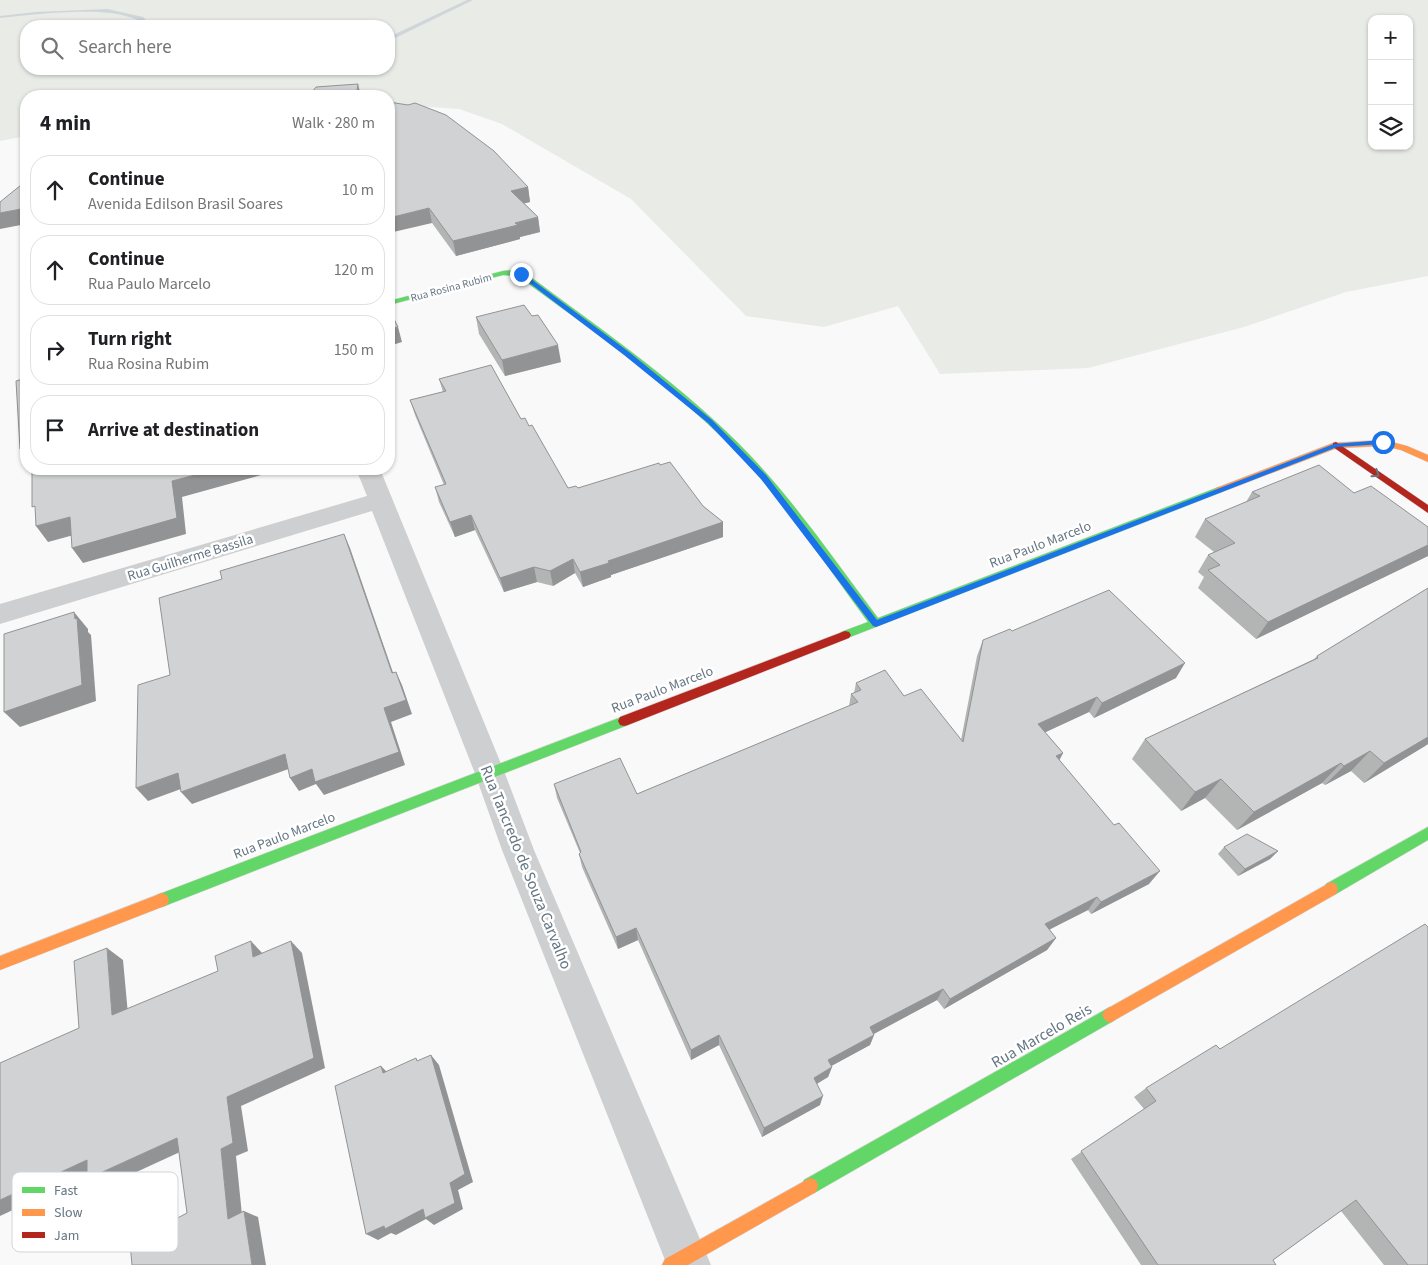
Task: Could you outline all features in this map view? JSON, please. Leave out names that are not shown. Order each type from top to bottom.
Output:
[{"type":"street","name":"Rua Rosina Rubim","points":[[395,301],[503,273],[514,272],[521,274],[627,353],[710,422],[764,477],[876,624]]},
{"type":"street","name":"Rua Paulo Marcelo","points":[[0,962],[489,771],[876,624],[1336,445],[1383,442],[1405,448],[1428,459]]},
{"type":"street","points":[[1336,445],[1428,510]]},
{"type":"street","name":"Rua Tancredo de Souza Carvalho","points":[[370,475],[489,771],[518,850],[681,1262]]},
{"type":"street","name":"Rua Guilherme Bassila","points":[[0,614],[380,500]]},
{"type":"street","name":"Rua Marcelo Reis","points":[[681,1262],[1428,833]]},
{"type":"shaded area","points":[[0,0],[1428,0],[1428,276],[1346,292],[1244,327],[1088,368],[940,374],[898,306],[824,327],[746,316],[631,199],[502,124],[459,109],[395,104],[395,90],[20,90],[20,137],[0,141]]},
{"type":"building","points":[[358,84],[357,90],[314,90],[316,87]]},
{"type":"building","points":[[395,103],[408,105],[415,103],[446,115],[494,151],[528,187],[511,191],[538,217],[515,223],[518,225],[453,241],[429,208],[395,216]]},
{"type":"building","points":[[20,186],[20,209],[0,213],[0,202]]},
{"type":"building","points":[[524,305],[532,316],[538,315],[558,345],[502,360],[476,317]]},
{"type":"building","points":[[491,365],[521,419],[525,418],[529,426],[532,425],[568,488],[576,486],[578,488],[659,463],[660,465],[670,462],[703,506],[723,522],[580,572],[573,559],[550,571],[534,567],[500,578],[471,515],[450,522],[435,487],[446,484],[410,400],[446,391],[439,379]]},
{"type":"building","points":[[20,380],[20,449],[16,381]]},
{"type":"building","points":[[1319,465],[1354,493],[1371,486],[1428,527],[1428,545],[1268,622],[1208,570],[1220,565],[1208,555],[1235,543],[1205,519],[1260,496],[1252,492]]},
{"type":"building","points":[[32,475],[195,475],[172,481],[177,518],[72,548],[70,517],[36,526],[35,506],[32,507]]},
{"type":"building","points":[[344,534],[392,673],[396,672],[406,700],[384,708],[399,752],[315,782],[312,769],[290,778],[285,754],[181,792],[178,773],[136,788],[138,685],[170,675],[159,598],[222,579],[220,571]]},
{"type":"building","points":[[1428,588],[1428,737],[1384,763],[1370,751],[1344,766],[1341,763],[1254,812],[1221,779],[1195,792],[1145,739],[1318,658],[1317,656]]},
{"type":"building","points":[[1109,590],[1185,663],[1102,703],[1097,697],[1038,724],[1063,753],[1056,756],[1114,825],[1119,823],[1160,871],[1101,902],[1097,897],[1045,924],[1056,938],[950,999],[943,989],[870,1027],[874,1035],[828,1060],[832,1067],[814,1078],[823,1096],[764,1128],[719,1035],[691,1050],[636,928],[616,937],[579,854],[581,852],[554,784],[620,758],[637,794],[858,702],[851,694],[861,690],[856,683],[885,670],[904,696],[921,689],[963,742],[983,640],[1010,629],[1012,631]]},
{"type":"building","points":[[74,612],[75,619],[77,618],[82,685],[4,712],[4,634]]},
{"type":"building","points":[[1247,834],[1278,851],[1245,869],[1224,847]]},
{"type":"building","points":[[1425,924],[1428,927],[1428,1265],[1408,1265],[1356,1200],[1273,1260],[1276,1265],[1158,1265],[1081,1151],[1156,1101],[1146,1088],[1216,1045],[1220,1049]]},
{"type":"building","points":[[251,941],[253,957],[291,941],[314,1058],[227,1097],[233,1143],[221,1149],[228,1219],[244,1211],[252,1265],[132,1265],[131,1252],[178,1252],[178,1218],[187,1213],[177,1138],[102,1172],[87,1172],[87,1160],[61,1172],[12,1172],[12,1194],[0,1200],[0,1063],[79,1028],[74,961],[107,948],[112,1015],[218,971],[215,956]]},
{"type":"building","points":[[431,1055],[465,1174],[450,1183],[455,1203],[425,1218],[423,1209],[385,1229],[384,1226],[366,1234],[335,1086],[381,1066],[383,1073],[416,1058],[417,1061]]},
{"type":"waterway","points":[[395,36],[471,0]]},
{"type":"waterway","points":[[0,17],[36,13],[107,10],[143,20]]},
{"type":"traffic: fast","points":[[395,301],[503,273],[514,272],[521,274],[656,375],[732,442],[771,485],[876,624]]},
{"type":"traffic: fast","points":[[845,635],[1219,490]]},
{"type":"traffic: fast","points":[[162,900],[624,721]]},
{"type":"traffic: fast","points":[[1331,889],[1428,833]]},
{"type":"traffic: fast","points":[[810,1186],[1110,1015]]},
{"type":"traffic: slow","points":[[1219,490],[1336,445],[1384,443],[1404,448],[1428,459]]},
{"type":"traffic: slow","points":[[1110,1015],[1331,889]]},
{"type":"traffic: slow","points":[[0,963],[162,900]]},
{"type":"traffic: slow","points":[[671,1265],[810,1186]]},
{"type":"traffic: jam","points":[[1336,445],[1428,510]]},
{"type":"traffic: jam","points":[[624,721],[845,635]]},
{"type":"route","points":[[521,274],[627,353],[710,422],[764,477],[876,624],[1336,445],[1383,442]]}]
